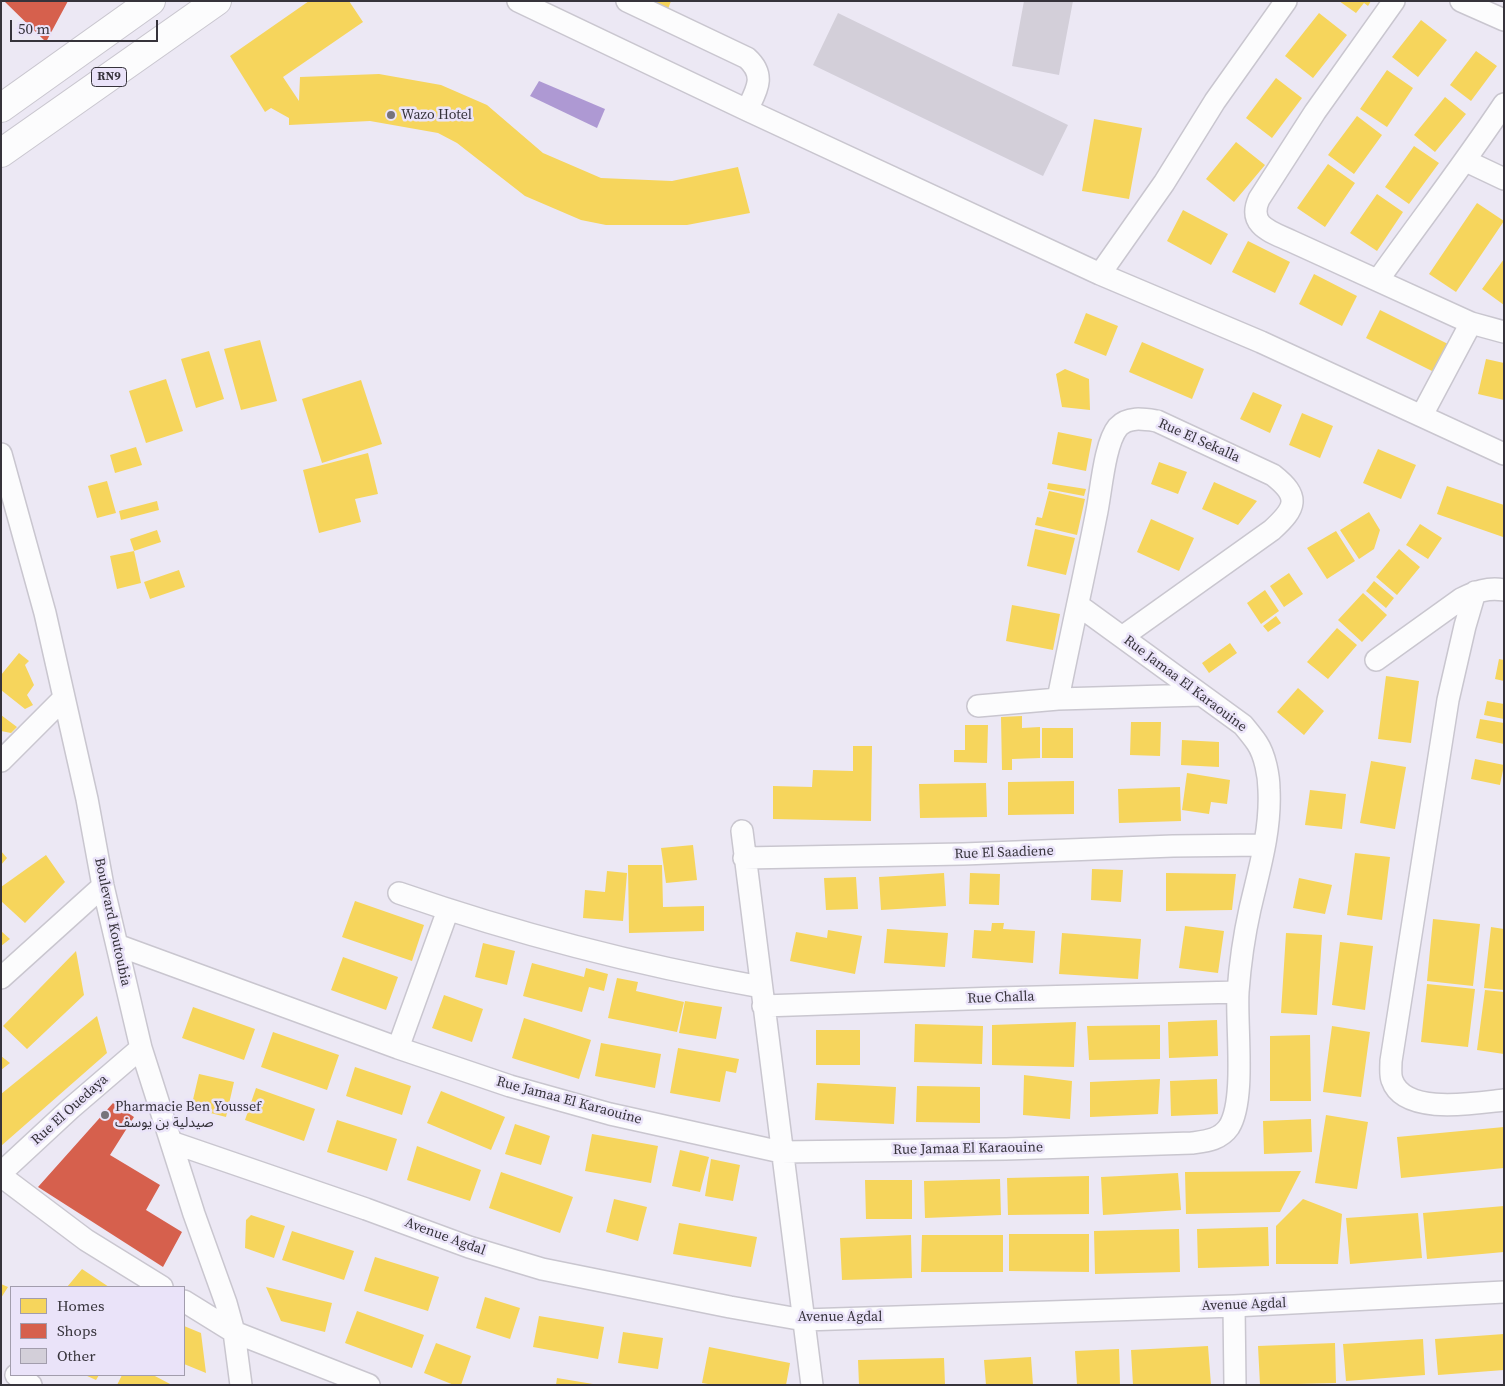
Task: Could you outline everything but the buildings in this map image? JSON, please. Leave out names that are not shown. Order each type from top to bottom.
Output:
[{"type":"main road","name":"RN9","points":[[1,108],[151,1]]},
{"type":"main road","name":"RN9","points":[[1,153],[217,1]]},
{"type":"street","points":[[518,1],[1100,274],[1261,342],[1504,454]]},
{"type":"street","points":[[627,1],[748,58],[754,64],[757,71],[758,85],[747,110]]},
{"type":"street","points":[[1100,274],[1164,183],[1215,101],[1286,1]]},
{"type":"street","points":[[1394,1],[1315,112],[1259,200],[1255,217],[1266,228],[1291,241],[1471,324],[1504,332]]},
{"type":"street","points":[[1461,1],[1504,20]]},
{"type":"street","points":[[1378,280],[1419,222],[1466,161],[1504,104]]},
{"type":"street","points":[[1466,161],[1504,179]]},
{"type":"street","points":[[1422,415],[1471,324]]},
{"type":"street","name":"Rue El Sekalla","points":[[1058,699],[1108,454],[1115,432],[1120,425],[1136,419],[1157,421],[1273,475],[1285,484],[1292,498],[1292,506],[1286,517],[1272,530],[1122,637]]},
{"type":"street","name":"Boulevard Koutoubia","points":[[1,454],[45,613],[141,1048],[194,1214],[226,1303],[234,1332],[241,1385]]},
{"type":"street","points":[[1376,660],[1449,606],[1475,592],[1489,589],[1504,590]]},
{"type":"street","points":[[1475,592],[1448,700],[1391,1061],[1392,1081],[1409,1099],[1422,1103],[1455,1104],[1504,1100]]},
{"type":"street","name":"Rue Jamaa El Karaouine","points":[[117,945],[398,1048],[510,1086],[610,1114],[781,1152],[1006,1149],[1192,1143],[1212,1140],[1221,1135],[1228,1127],[1237,1099],[1238,992],[1244,944],[1264,845],[1270,789],[1266,766],[1258,744],[1243,725],[1078,605]]},
{"type":"street","points":[[978,706],[1058,699],[1201,695]]},
{"type":"street","points":[[1,761],[64,698]]},
{"type":"street","points":[[742,831],[781,1152],[812,1385]]},
{"type":"street","name":"Rue El Saadiene","points":[[744,858],[1264,845]]},
{"type":"street","points":[[1,978],[104,886]]},
{"type":"street","name":"Rue Challa","points":[[399,893],[448,910],[762,997],[997,998],[1238,992]]},
{"type":"street","points":[[398,1048],[448,910]]},
{"type":"street","name":"Rue El Ouedaya","points":[[1,1175],[70,1109],[141,1048]]},
{"type":"street","name":"Avenue Agdal","points":[[171,1142],[357,1206],[469,1248],[542,1269],[804,1320],[1234,1306],[1504,1292]]},
{"type":"street","points":[[1,1175],[86,1240],[160,1286]]},
{"type":"street","points":[[185,1302],[234,1332],[369,1385]]},
{"type":"street","points":[[1234,1306],[1235,1385]]},
{"type":"street","points":[[18,1376],[31,1385]]},
{"type":"shaded area","points":[[539,81],[605,109],[597,128],[530,96]]},
{"type":"place","name":"Wazo Hotel","points":[[391,115]]},
{"type":"place","name":"Pharmacie Ben Youssef صيدلية بن يوسف","points":[[105,1115]]}]
